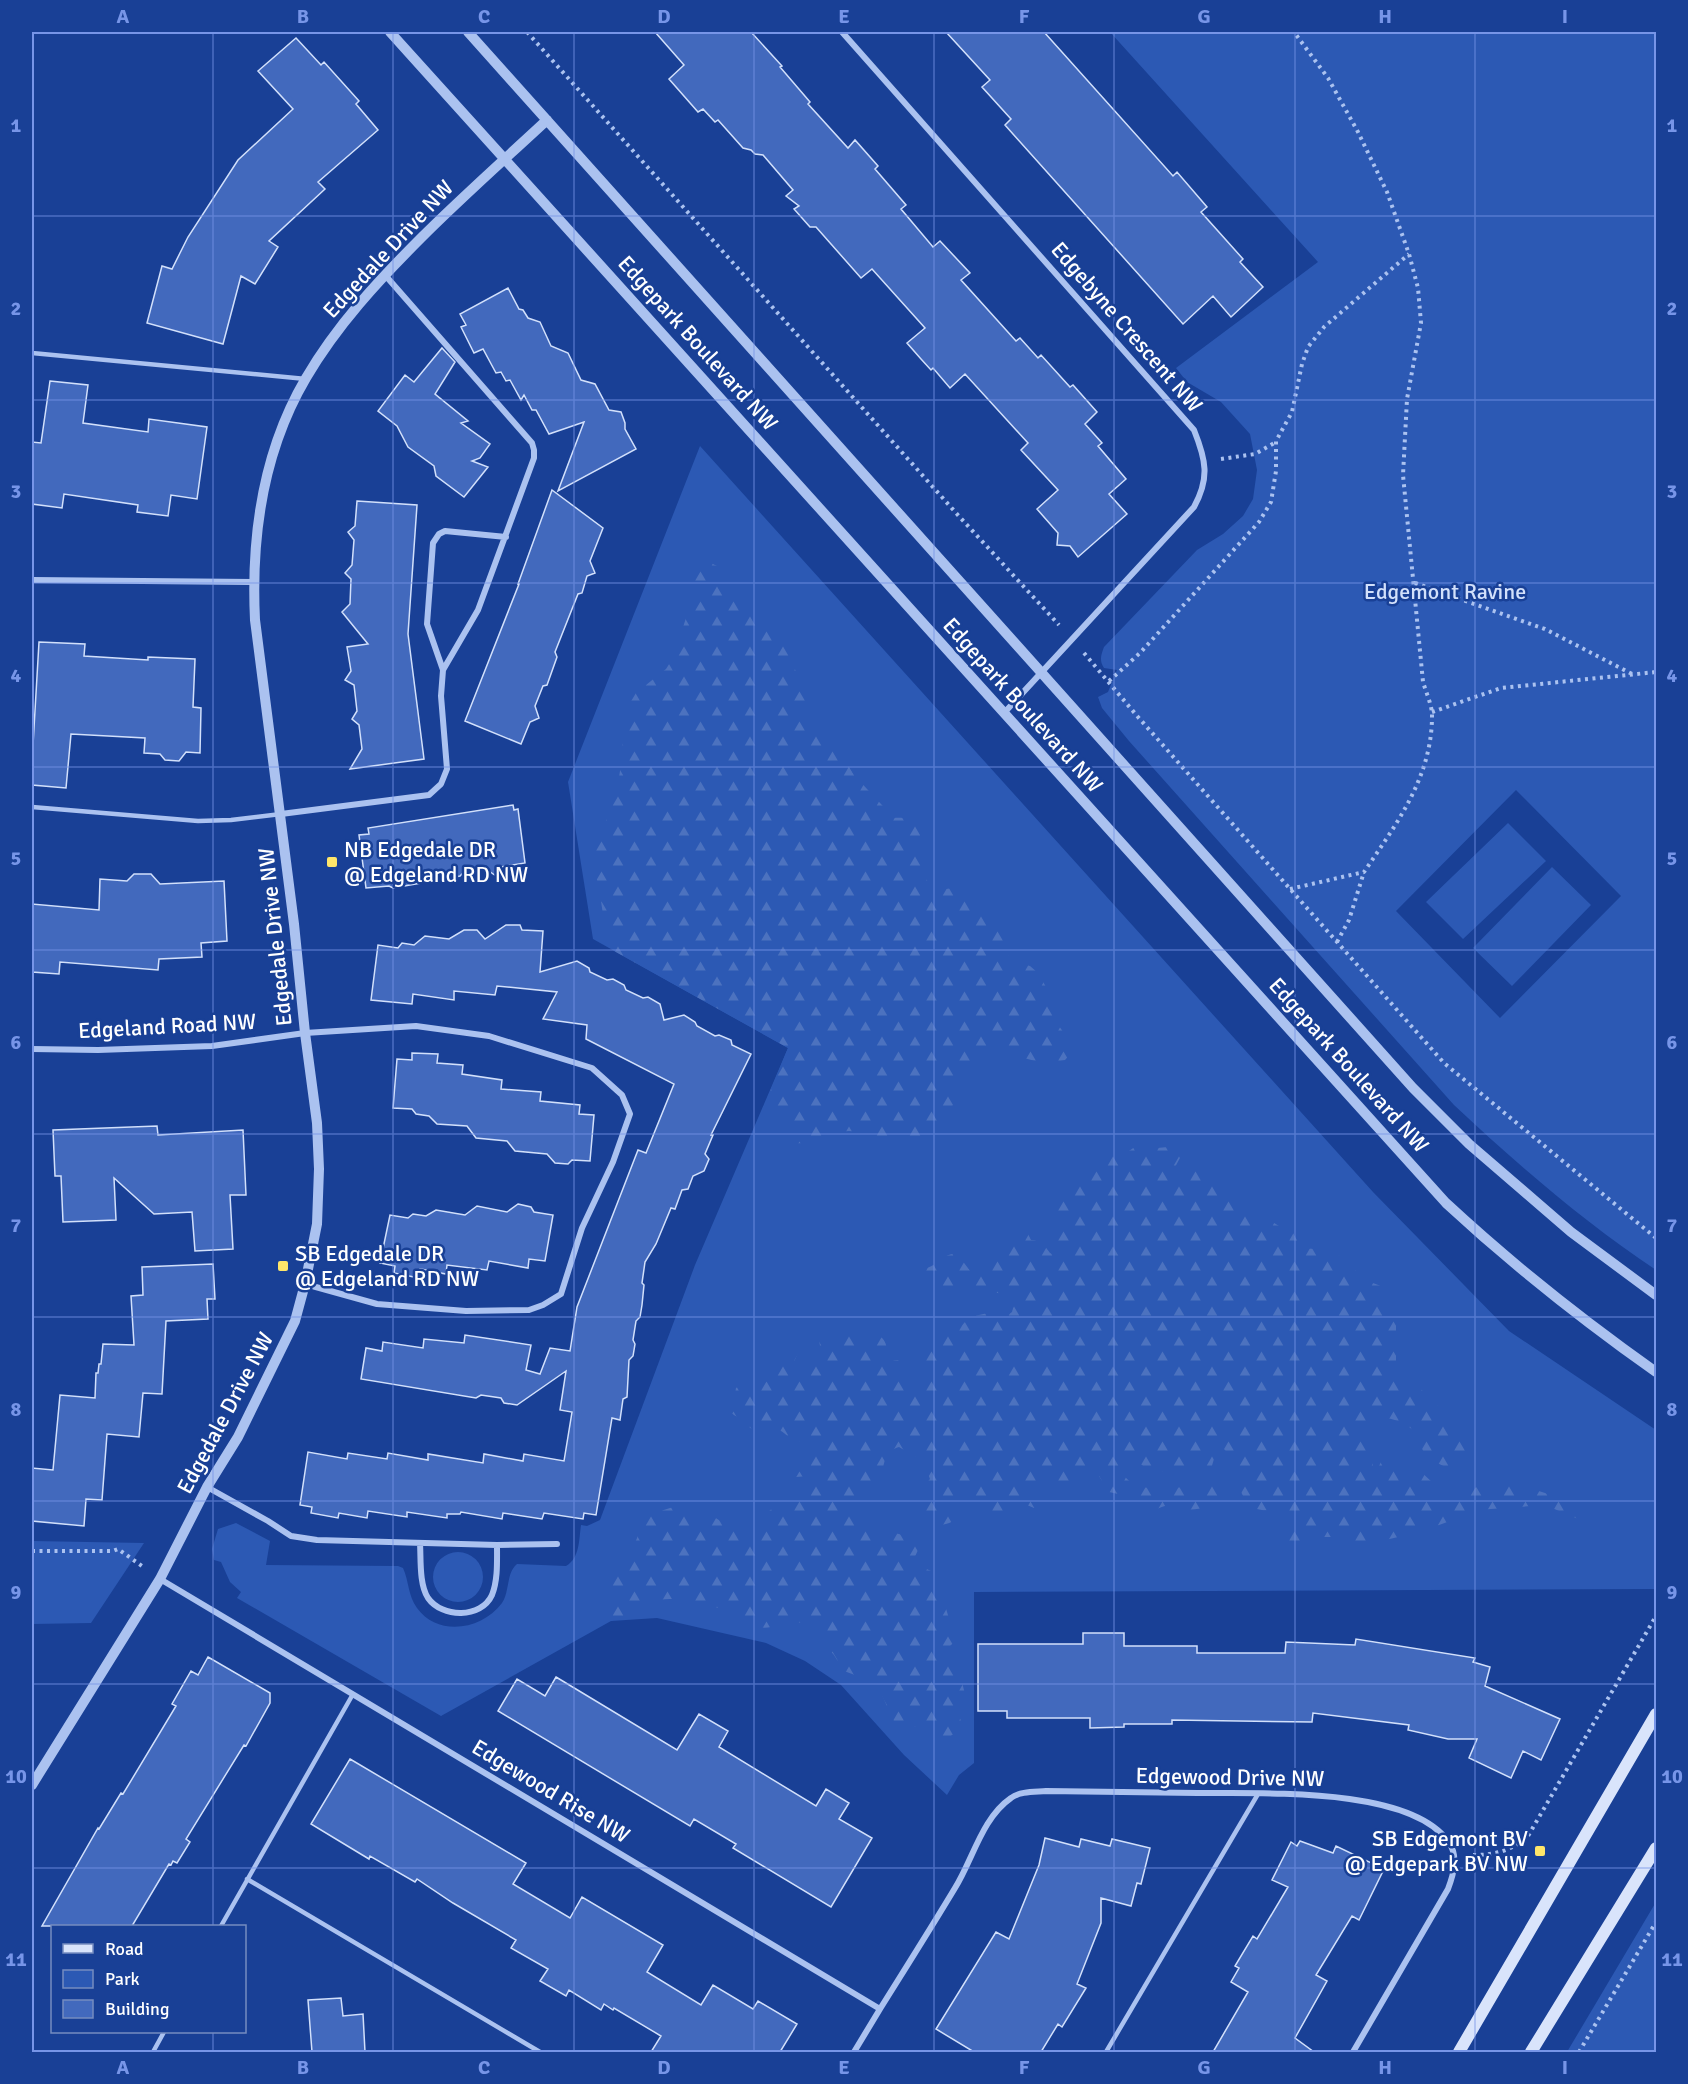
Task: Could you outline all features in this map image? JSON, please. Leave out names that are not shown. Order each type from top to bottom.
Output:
[{"type":"main road","points":[[1460,2052],[1656,1714]]},
{"type":"main road","points":[[1531,2052],[1656,1848]]},
{"type":"street","name":"Edgepark Boulevard NW","points":[[390,32],[1446,1203],[1543,1288],[1591,1326],[1656,1372]]},
{"type":"street","name":"Edgepark Boulevard NW","points":[[468,32],[1413,1088],[1470,1144],[1571,1232],[1656,1295]]},
{"type":"street","name":"Edgebyne Crescent NW","points":[[842,32],[1194,430],[1205,462],[1202,493],[1194,507],[1004,713]]},
{"type":"street","name":"Edgedale Drive NW","points":[[32,1785],[160,1579],[207,1487],[237,1437],[295,1321],[317,1224],[319,1169],[317,1123],[255,620],[253,582],[255,539],[272,460],[289,412],[306,379],[347,316],[473,187],[548,120]]},
{"type":"street","points":[[385,275],[534,446],[534,458],[478,610],[443,670]]},
{"type":"street","points":[[280,814],[429,795],[436,789],[447,769],[441,696],[443,670],[427,624],[433,543],[439,534],[445,531],[506,537]]},
{"type":"street","points":[[32,580],[253,582]]},
{"type":"street","name":"Edgeland Road NW","points":[[32,1049],[98,1050],[212,1046],[305,1034],[416,1026],[489,1036],[592,1068],[622,1095],[630,1114],[613,1162],[582,1228],[561,1294],[553,1300],[529,1310],[466,1311],[377,1304],[305,1284]]},
{"type":"street","points":[[207,1487],[291,1536],[317,1540],[497,1545],[557,1544]]},
{"type":"street","points":[[420,1543],[424,1589],[427,1597],[441,1609],[463,1613],[485,1604],[492,1593],[495,1582],[497,1545]]},
{"type":"street","name":"Edgewood Rise NW","points":[[160,1579],[880,2009]]},
{"type":"street","name":"Edgewood Drive NW","points":[[880,2009],[957,1885],[984,1830],[998,1810],[1012,1797],[1028,1792],[1319,1795],[1390,1808],[1422,1819],[1448,1842],[1454,1855]]},
{"type":"street","points":[[1353,2052],[1448,1889],[1454,1874],[1454,1855]]},
{"type":"street","points":[[854,2052],[880,2009]]},
{"type":"lane","points":[[32,353],[306,379]]},
{"type":"lane","points":[[32,807],[198,821],[231,820],[280,814]]},
{"type":"lane","points":[[222,1925],[353,1694]]},
{"type":"lane","points":[[1106,2052],[1258,1794]]},
{"type":"lane","points":[[246,1879],[540,2052]]},
{"type":"lane","points":[[153,2052],[163,2033]]},
{"type":"path","points":[[1294,32],[1328,78],[1358,132],[1387,192],[1409,254],[1418,288],[1421,323],[1407,399],[1403,475],[1424,682],[1432,712],[1427,759],[1404,814],[1364,872],[1349,920],[1337,942]]},
{"type":"path","points":[[1109,681],[1140,653],[1259,522],[1271,502],[1276,471],[1276,441],[1292,412],[1308,347],[1324,327],[1409,254]]},
{"type":"path","points":[[1205,462],[1255,454],[1276,441]]},
{"type":"path","points":[[1414,583],[1545,629],[1632,674]]},
{"type":"path","points":[[1432,712],[1501,688],[1656,672]]},
{"type":"path","points":[[1290,889],[1364,872]]},
{"type":"path","points":[[32,1551],[113,1551],[118,1549],[160,1579]]},
{"type":"path","points":[[1454,1855],[1493,1855],[1515,1847],[1528,1836],[1656,1616]]},
{"type":"path","points":[[1579,2052],[1656,1922]]},
{"type":"green space","name":"Edgemont Ravine","points":[[1110,32],[1656,32],[1656,1270],[1629,1252],[1552,1192],[1454,1105],[1129,741],[1102,708],[1098,697],[1108,692],[1117,670],[1104,668],[1101,658],[1104,647],[1197,550],[1223,534],[1243,516],[1253,499],[1257,470],[1250,434],[1221,402],[1187,382],[1176,368],[1318,262]],"holes":[[[1516,790],[1621,896],[1500,1018],[1396,911]]]},
{"type":"green space","points":[[700,446],[1373,1192],[1509,1331],[1656,1430],[1656,1589],[974,1592],[974,1763],[959,1775],[947,1795],[904,1755],[841,1685],[805,1661],[766,1643],[657,1618],[611,1621],[441,1716],[237,1598],[241,1592],[230,1582],[221,1562],[214,1560],[212,1549],[218,1529],[236,1523],[270,1541],[266,1565],[398,1566],[403,1568],[414,1603],[426,1617],[448,1626],[472,1624],[493,1612],[502,1603],[511,1572],[517,1564],[566,1566],[571,1563],[576,1553],[581,1525],[587,1526],[600,1520],[695,1265],[788,1048],[593,939],[568,782]]},
{"type":"green space","points":[[709,562],[719,567],[733,595],[744,607],[780,630],[789,645],[789,658],[800,679],[811,721],[819,734],[843,757],[854,775],[894,818],[907,819],[915,824],[919,831],[924,873],[928,882],[939,890],[953,888],[964,891],[977,909],[1007,934],[1010,960],[1030,966],[1038,973],[1046,987],[1056,1022],[1069,1040],[1073,1051],[1065,1060],[1047,1064],[1016,1056],[1000,1040],[990,1042],[984,1055],[958,1090],[949,1113],[942,1123],[926,1135],[898,1138],[849,1131],[809,1142],[796,1143],[782,1120],[764,1106],[788,1048],[614,951],[604,921],[591,847],[595,838],[605,827],[608,809],[618,783],[622,759],[624,713],[636,693],[666,669],[673,658],[686,618],[694,572],[700,563]]},
{"type":"green space","points":[[1508,823],[1546,861],[1463,939],[1426,902]]},
{"type":"green space","points":[[1552,867],[1591,905],[1512,986],[1473,948]]},
{"type":"green space","points":[[1147,1139],[1156,1141],[1157,1148],[1171,1148],[1179,1152],[1181,1156],[1174,1169],[1182,1170],[1194,1161],[1202,1164],[1216,1187],[1230,1185],[1237,1188],[1238,1201],[1279,1226],[1291,1229],[1301,1248],[1326,1251],[1337,1255],[1349,1263],[1363,1279],[1386,1290],[1382,1304],[1393,1312],[1396,1321],[1396,1377],[1406,1385],[1418,1387],[1430,1397],[1464,1434],[1468,1440],[1468,1451],[1460,1471],[1448,1468],[1426,1455],[1416,1434],[1407,1426],[1390,1419],[1374,1419],[1363,1429],[1361,1439],[1371,1451],[1373,1467],[1379,1466],[1382,1460],[1390,1459],[1399,1463],[1405,1472],[1414,1473],[1419,1470],[1433,1483],[1436,1496],[1445,1498],[1483,1486],[1523,1485],[1570,1502],[1580,1514],[1578,1519],[1545,1505],[1477,1510],[1420,1532],[1359,1546],[1336,1537],[1321,1537],[1310,1544],[1302,1554],[1295,1556],[1277,1533],[1287,1525],[1286,1516],[1276,1509],[1264,1510],[1253,1507],[1246,1501],[1231,1462],[1222,1447],[1216,1452],[1211,1469],[1151,1472],[1138,1462],[1124,1460],[1120,1465],[1125,1477],[1134,1484],[1147,1488],[1176,1488],[1216,1483],[1223,1492],[1222,1498],[1204,1508],[1184,1509],[1169,1505],[1149,1510],[1132,1497],[1109,1492],[1099,1476],[1100,1467],[1095,1464],[1089,1475],[1073,1489],[1038,1484],[1027,1487],[1031,1494],[1042,1498],[1040,1506],[1034,1508],[1013,1499],[1007,1500],[1004,1505],[1004,1527],[994,1529],[989,1526],[969,1497],[963,1496],[958,1498],[955,1504],[953,1521],[938,1525],[929,1523],[924,1510],[923,1487],[930,1479],[925,1466],[915,1456],[899,1447],[887,1456],[883,1467],[883,1483],[861,1504],[852,1520],[914,1538],[918,1550],[912,1563],[932,1571],[936,1576],[956,1640],[946,1650],[947,1656],[958,1667],[965,1694],[956,1706],[956,1712],[961,1721],[960,1728],[946,1739],[920,1726],[903,1729],[893,1720],[883,1697],[863,1678],[844,1671],[834,1655],[807,1625],[795,1622],[758,1627],[738,1615],[719,1608],[671,1599],[652,1602],[611,1621],[617,1598],[611,1580],[612,1574],[633,1546],[642,1525],[653,1515],[677,1507],[707,1514],[722,1523],[728,1530],[739,1532],[744,1527],[751,1530],[764,1522],[764,1515],[773,1508],[795,1503],[800,1489],[811,1481],[808,1476],[796,1477],[792,1470],[811,1451],[807,1445],[778,1430],[756,1432],[749,1427],[747,1420],[735,1416],[731,1412],[730,1405],[734,1400],[736,1388],[751,1382],[756,1388],[766,1382],[773,1365],[798,1343],[799,1350],[791,1369],[798,1371],[814,1355],[821,1353],[819,1339],[823,1333],[848,1331],[877,1335],[883,1339],[886,1346],[885,1355],[890,1361],[898,1360],[902,1365],[909,1386],[915,1390],[927,1386],[929,1379],[921,1366],[924,1346],[960,1327],[970,1317],[988,1313],[998,1318],[1006,1316],[1012,1312],[1014,1304],[1004,1294],[998,1293],[943,1287],[931,1291],[924,1280],[927,1268],[945,1256],[958,1254],[969,1270],[981,1273],[986,1270],[986,1261],[993,1253],[1007,1250],[1021,1233],[1028,1234],[1031,1240],[1041,1241],[1050,1253],[1058,1256],[1061,1249],[1054,1234],[1053,1220],[1042,1211],[1042,1205],[1067,1191],[1100,1157],[1106,1154],[1123,1154]]},
{"type":"green space","points":[[32,1541],[144,1543],[91,1623],[32,1624]]},
{"type":"green space","points":[[458,1552],[472,1556],[479,1563],[483,1577],[479,1591],[472,1598],[458,1602],[444,1598],[437,1591],[433,1577],[437,1563],[444,1556]]},
{"type":"green space","points":[[1656,1902],[1656,2052],[1567,2052]]},
{"type":"building","points":[[655,32],[751,32],[782,66],[780,67],[810,102],[808,104],[848,148],[855,140],[878,166],[875,169],[906,205],[901,209],[933,247],[940,241],[970,273],[961,280],[1016,341],[1020,338],[1038,358],[1041,355],[1070,387],[1073,385],[1097,412],[1085,424],[1102,443],[1098,446],[1126,479],[1109,494],[1127,514],[1078,557],[1070,546],[1057,545],[1058,533],[1037,509],[1058,490],[1021,450],[1028,443],[965,374],[950,388],[933,368],[931,370],[921,359],[907,343],[925,328],[872,269],[861,278],[816,227],[810,227],[794,209],[799,206],[786,196],[793,190],[763,155],[743,148],[718,120],[715,122],[703,109],[698,112],[669,79],[684,65]]},
{"type":"building","points":[[946,32],[1044,32],[1173,176],[1177,172],[1207,207],[1201,212],[1243,259],[1240,262],[1263,287],[1231,317],[1213,296],[1183,324],[1005,125],[1011,119],[982,87],[990,80]]},
{"type":"building","points":[[296,38],[321,65],[324,62],[359,101],[356,104],[378,130],[318,182],[325,189],[269,241],[278,247],[255,284],[241,276],[223,344],[147,323],[162,266],[172,269],[188,237],[238,160],[293,109],[258,71]]},
{"type":"building","points":[[508,288],[519,309],[523,310],[528,318],[540,322],[551,346],[568,353],[581,380],[595,384],[609,410],[621,412],[625,429],[636,449],[558,491],[584,422],[549,434],[536,410],[532,410],[524,395],[521,400],[510,380],[506,381],[501,372],[496,373],[483,349],[474,353],[461,327],[466,325],[460,314]]},
{"type":"building","points":[[442,348],[455,362],[435,394],[468,421],[461,423],[490,444],[480,458],[472,461],[488,467],[464,497],[436,476],[434,466],[408,447],[397,426],[378,411],[405,375],[414,382]]},
{"type":"building","points":[[50,381],[88,385],[83,423],[148,432],[149,419],[207,427],[197,499],[171,495],[168,516],[137,512],[138,505],[64,494],[62,508],[32,504],[32,442],[41,443]]},
{"type":"building","points":[[552,490],[603,528],[590,561],[595,573],[587,576],[582,593],[578,594],[555,652],[557,657],[547,685],[543,686],[535,706],[539,718],[530,722],[521,744],[465,721],[519,584]]},
{"type":"building","points":[[357,501],[417,505],[408,634],[424,759],[350,769],[362,749],[359,725],[352,719],[357,711],[354,685],[345,680],[351,671],[347,647],[368,644],[342,612],[350,604],[351,579],[345,573],[352,565],[354,540],[348,532],[355,526]]},
{"type":"building","points":[[39,642],[85,644],[84,656],[148,660],[148,657],[195,659],[193,707],[201,708],[200,753],[186,752],[179,761],[165,760],[160,754],[144,753],[145,738],[71,734],[66,788],[32,785],[32,745]]},
{"type":"building","points":[[513,805],[514,810],[518,809],[525,863],[501,867],[496,876],[486,869],[450,878],[447,876],[422,880],[421,883],[393,888],[389,886],[366,888],[359,835],[369,834],[368,828]]},
{"type":"building","points":[[134,874],[151,874],[160,884],[224,881],[227,941],[201,943],[202,957],[159,959],[158,970],[60,962],[59,974],[32,972],[32,904],[99,910],[100,879],[127,881]]},
{"type":"building","points":[[506,925],[520,925],[522,930],[543,931],[540,972],[577,961],[589,968],[590,972],[607,980],[613,979],[624,985],[626,990],[643,998],[648,997],[660,1004],[664,1020],[684,1015],[697,1026],[715,1036],[719,1035],[731,1040],[732,1045],[751,1054],[711,1135],[713,1135],[705,1154],[709,1159],[704,1171],[693,1176],[688,1189],[682,1190],[675,1209],[671,1208],[656,1244],[645,1262],[642,1305],[640,1317],[636,1321],[633,1356],[629,1360],[627,1397],[623,1399],[620,1420],[612,1418],[596,1515],[584,1513],[583,1519],[544,1513],[542,1519],[503,1513],[502,1519],[461,1512],[460,1514],[447,1514],[447,1518],[407,1512],[407,1517],[368,1511],[367,1518],[339,1513],[338,1518],[311,1513],[312,1507],[300,1505],[308,1452],[347,1459],[348,1453],[387,1459],[388,1453],[428,1460],[428,1454],[483,1463],[484,1454],[523,1461],[524,1454],[564,1461],[572,1412],[560,1410],[566,1371],[517,1405],[504,1403],[501,1398],[481,1395],[476,1398],[361,1379],[366,1348],[382,1351],[383,1342],[423,1348],[424,1339],[464,1343],[465,1335],[531,1345],[526,1370],[540,1374],[550,1348],[570,1351],[577,1307],[638,1150],[646,1153],[674,1084],[586,1039],[587,1025],[543,1019],[557,992],[497,986],[495,995],[454,991],[454,1000],[413,994],[412,1004],[371,1000],[378,945],[398,948],[402,943],[414,945],[425,936],[449,939],[464,930],[477,930],[485,939]]},
{"type":"building","points":[[412,1053],[438,1054],[437,1063],[463,1065],[462,1074],[502,1080],[501,1089],[541,1092],[540,1101],[580,1105],[579,1114],[594,1115],[590,1161],[572,1160],[568,1164],[555,1163],[547,1154],[515,1151],[507,1141],[476,1138],[467,1126],[437,1124],[429,1116],[416,1114],[412,1109],[393,1108],[397,1059],[412,1060]]},
{"type":"building","points":[[157,1126],[158,1135],[243,1130],[246,1195],[230,1195],[233,1249],[195,1251],[192,1212],[154,1214],[114,1178],[116,1220],[63,1222],[61,1176],[55,1176],[53,1130]]},
{"type":"building","points":[[518,1204],[531,1207],[534,1212],[553,1215],[545,1261],[529,1259],[528,1268],[489,1261],[487,1270],[447,1265],[446,1274],[420,1269],[419,1278],[394,1273],[395,1266],[380,1263],[390,1215],[408,1218],[413,1214],[426,1216],[436,1210],[465,1215],[477,1206],[507,1212]]},
{"type":"building","points":[[213,1264],[215,1299],[207,1299],[208,1319],[166,1321],[162,1394],[143,1393],[139,1437],[107,1434],[102,1500],[86,1499],[84,1526],[32,1521],[32,1468],[53,1470],[60,1395],[95,1398],[96,1373],[101,1364],[103,1344],[134,1345],[131,1296],[143,1295],[142,1267]]},
{"type":"building","points":[[1083,1633],[1124,1633],[1124,1646],[1197,1646],[1197,1653],[1285,1653],[1286,1642],[1355,1645],[1356,1639],[1475,1658],[1473,1662],[1490,1667],[1485,1686],[1560,1719],[1541,1760],[1523,1751],[1511,1778],[1469,1758],[1477,1739],[1448,1739],[1408,1730],[1409,1725],[1313,1713],[1312,1722],[1172,1720],[1172,1724],[1124,1724],[1124,1727],[1090,1728],[1090,1718],[1007,1718],[1007,1711],[978,1711],[978,1644],[1083,1644]]},
{"type":"building","points":[[208,1657],[270,1693],[270,1703],[246,1746],[244,1745],[186,1839],[190,1842],[177,1863],[173,1861],[171,1865],[169,1864],[133,1925],[42,1926],[98,1828],[121,1793],[123,1794],[176,1706],[172,1704],[191,1671],[198,1675]]},
{"type":"building","points":[[556,1677],[677,1750],[699,1714],[728,1731],[719,1747],[816,1806],[826,1789],[849,1803],[839,1819],[872,1838],[831,1907],[733,1848],[736,1844],[694,1819],[690,1826],[498,1711],[517,1679],[545,1696]]},
{"type":"building","points":[[350,1759],[526,1863],[513,1884],[570,1918],[582,1897],[663,1945],[647,1972],[701,2005],[713,1985],[753,2009],[758,2001],[797,2024],[780,2052],[651,2052],[661,2036],[614,2008],[613,2010],[604,2004],[601,2010],[569,1990],[566,1996],[540,1981],[548,1969],[511,1948],[516,1940],[417,1879],[415,1882],[370,1856],[369,1859],[311,1824]]},
{"type":"building","points":[[1045,1838],[1079,1847],[1081,1839],[1110,1846],[1112,1839],[1150,1848],[1141,1884],[1137,1883],[1131,1906],[1101,1898],[1101,1923],[1077,1984],[1086,1988],[1062,2027],[1058,2024],[1041,2052],[974,2052],[936,2029],[996,1932],[1009,1939],[1039,1865]]},
{"type":"building","points":[[1300,1841],[1333,1853],[1336,1846],[1384,1869],[1359,1920],[1352,1916],[1316,1975],[1327,1981],[1295,2038],[1314,2052],[1213,2052],[1248,1992],[1231,1982],[1239,1968],[1235,1966],[1253,1936],[1257,1939],[1288,1887],[1272,1880],[1291,1842],[1297,1846]]},
{"type":"building","points":[[341,1998],[343,2016],[363,2014],[365,2052],[312,2052],[308,2000]]},
{"type":"place","name":"NB Edgedale DR @ Edgeland RD NW","points":[[332,862]]},
{"type":"place","name":"SB Edgedale DR @ Edgeland RD NW","points":[[283,1266]]},
{"type":"place","name":"SB Edgemont BV @ Edgepark BV NW","points":[[1540,1851]]}]
